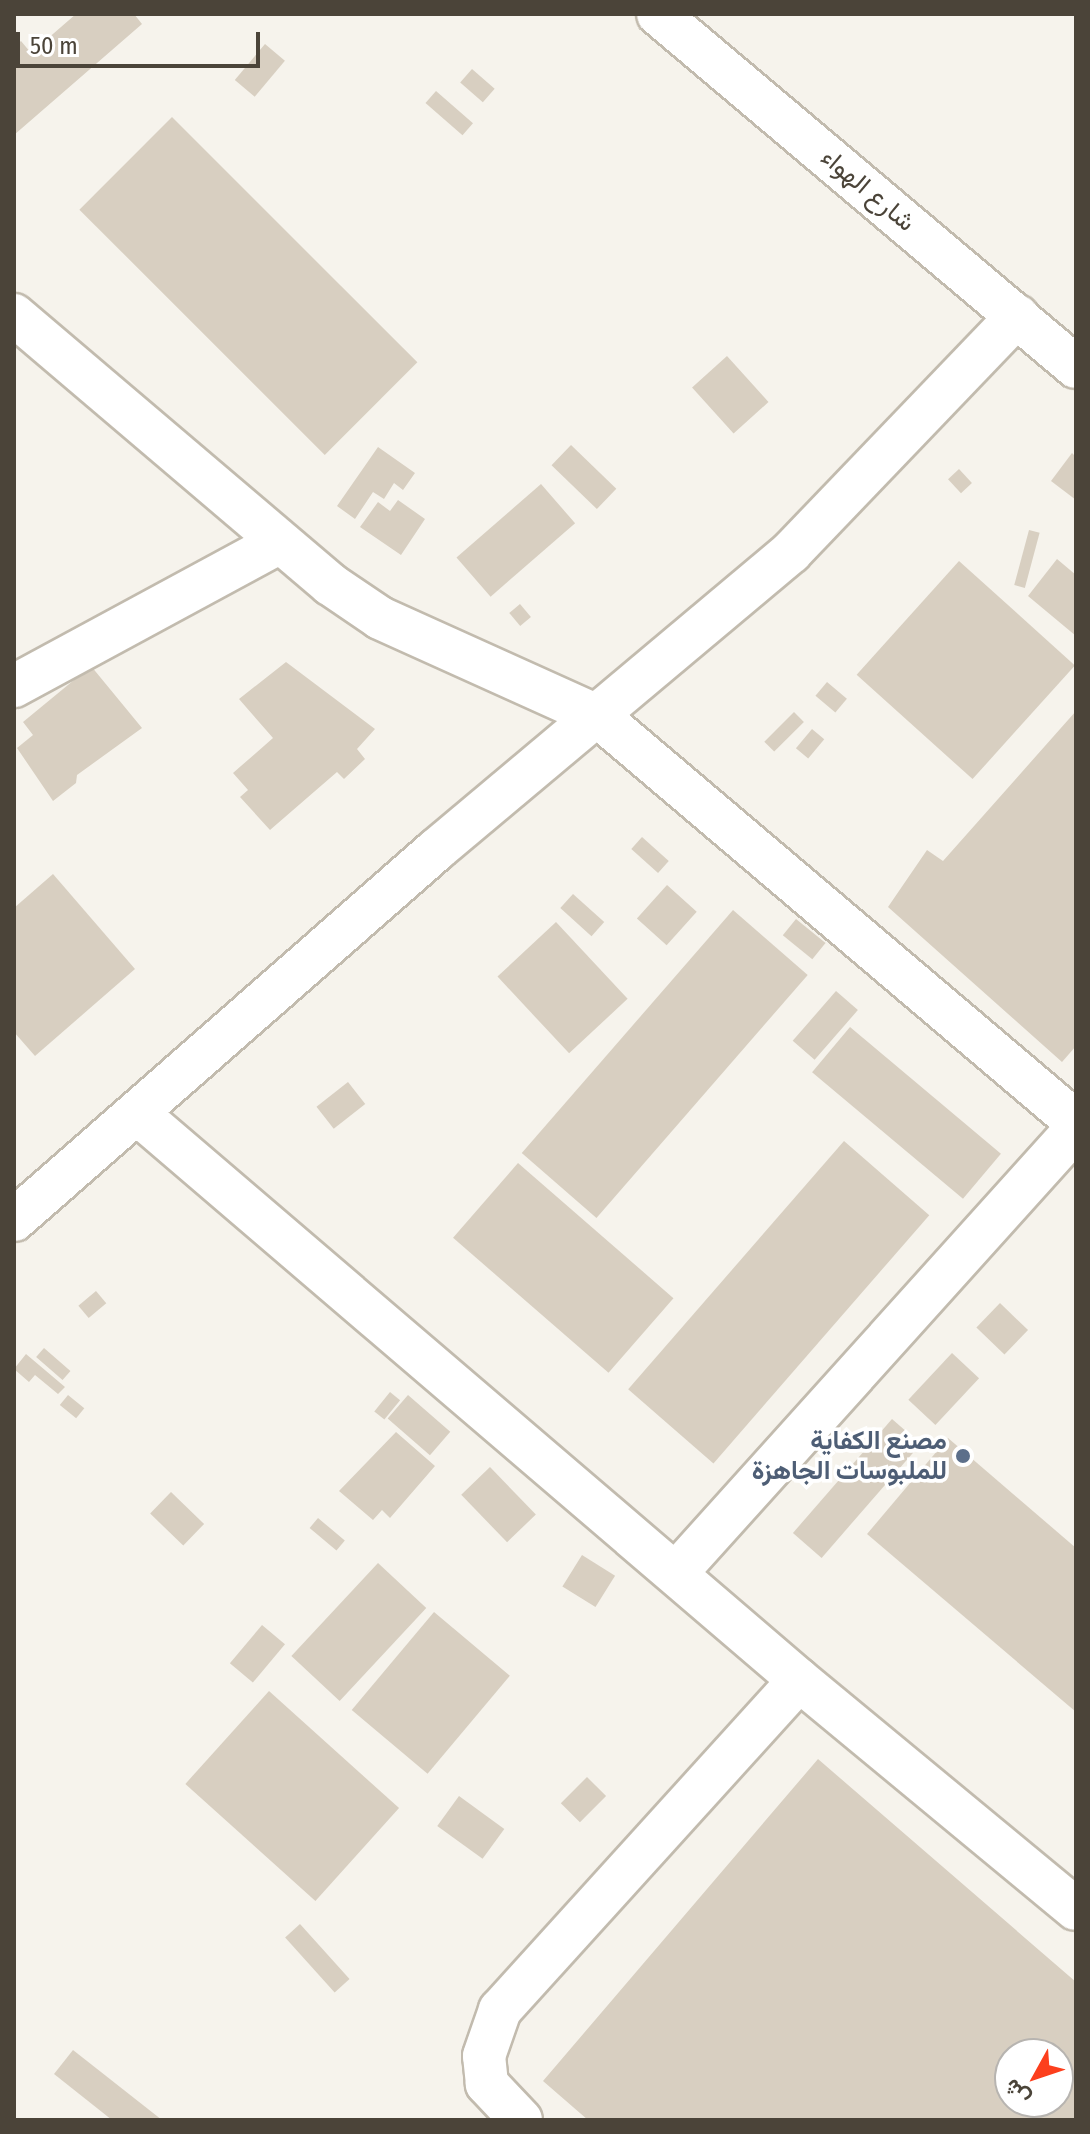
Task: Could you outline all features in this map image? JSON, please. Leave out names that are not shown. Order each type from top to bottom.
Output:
[{"type":"street","name":"شارع الهواء","points":[[658,14],[1076,367]]},
{"type":"street","points":[[14,315],[278,543],[380,618],[599,717],[1072,1142],[677,1572]]},
{"type":"street","points":[[14,1220],[436,850],[599,717],[791,552],[1017,316]]},
{"type":"street","points":[[14,686],[278,543]]},
{"type":"street","points":[[138,1114],[677,1572],[799,1680],[1076,1909]]},
{"type":"street","points":[[521,2120],[487,2084],[484,2056],[500,2010],[799,1680]]},
{"type":"building","points":[[76,14],[134,14],[142,24],[14,135],[14,47],[21,41],[31,53]]},
{"type":"building","points":[[265,44],[285,61],[255,97],[235,80]]},
{"type":"building","points":[[472,69],[495,89],[483,102],[460,83]]},
{"type":"building","points":[[436,91],[473,123],[462,135],[426,103]]},
{"type":"building","points":[[172,117],[417,362],[325,455],[79,210]]},
{"type":"building","points":[[727,356],[768,402],[734,434],[692,387]]},
{"type":"building","points":[[571,445],[616,489],[597,509],[552,465]]},
{"type":"building","points":[[378,447],[415,473],[403,490],[394,483],[384,499],[373,492],[355,519],[337,506]]},
{"type":"building","points":[[1072,453],[1076,457],[1076,500],[1051,481]]},
{"type":"building","points":[[959,469],[972,483],[961,493],[948,479]]},
{"type":"building","points":[[541,484],[575,523],[491,597],[456,557]]},
{"type":"building","points":[[398,500],[425,519],[401,555],[360,527],[378,502],[390,511]]},
{"type":"building","points":[[1029,530],[1040,533],[1025,588],[1014,585]]},
{"type":"building","points":[[1057,559],[1076,575],[1076,636],[1028,596]]},
{"type":"building","points":[[959,561],[1075,665],[973,779],[857,675]]},
{"type":"building","points":[[520,604],[531,617],[520,626],[509,613]]},
{"type":"building","points":[[286,662],[375,729],[357,749],[365,759],[344,779],[337,772],[270,830],[240,797],[248,790],[233,773],[273,738],[239,699]]},
{"type":"building","points":[[91,666],[142,728],[77,775],[76,783],[53,801],[17,748],[33,735],[23,722]]},
{"type":"building","points":[[827,682],[847,699],[835,713],[815,696]]},
{"type":"building","points":[[1076,711],[1076,1046],[1062,1062],[888,907],[927,850],[943,861]]},
{"type":"building","points":[[794,712],[804,722],[774,752],[764,742]]},
{"type":"building","points":[[812,729],[824,739],[808,758],[796,748]]},
{"type":"building","points":[[642,837],[669,861],[658,873],[631,849]]},
{"type":"building","points":[[53,874],[135,969],[35,1056],[14,1032],[14,908]]},
{"type":"building","points":[[667,885],[697,912],[667,945],[637,918]]},
{"type":"building","points":[[573,894],[604,922],[591,936],[560,908]]},
{"type":"building","points":[[733,910],[808,975],[596,1218],[522,1153]]},
{"type":"building","points":[[796,919],[826,943],[812,959],[783,935]]},
{"type":"building","points":[[556,922],[628,999],[569,1053],[497,977]]},
{"type":"building","points":[[836,991],[858,1010],[815,1060],[793,1041]]},
{"type":"building","points":[[850,1027],[1001,1154],[963,1199],[812,1072]]},
{"type":"building","points":[[348,1082],[365,1104],[334,1129],[316,1107]]},
{"type":"building","points":[[844,1141],[929,1215],[713,1463],[628,1389]]},
{"type":"building","points":[[518,1163],[673,1298],[609,1373],[453,1238]]},
{"type":"building","points":[[96,1291],[106,1303],[89,1318],[78,1306]]},
{"type":"building","points":[[1000,1303],[1028,1330],[1004,1355],[976,1327]]},
{"type":"building","points":[[44,1348],[70,1371],[63,1380],[36,1357]]},
{"type":"building","points":[[952,1353],[979,1378],[935,1425],[908,1400]]},
{"type":"building","points":[[26,1354],[65,1387],[58,1394],[35,1375],[29,1382],[14,1369]]},
{"type":"building","points":[[390,1392],[400,1400],[384,1420],[374,1411]]},
{"type":"building","points":[[68,1395],[84,1408],[76,1418],[60,1405]]},
{"type":"building","points":[[408,1395],[450,1432],[430,1455],[388,1418]]},
{"type":"building","points":[[892,1419],[921,1444],[822,1558],[793,1533]]},
{"type":"building","points":[[396,1432],[435,1466],[390,1518],[382,1510],[373,1520],[339,1491]]},
{"type":"building","points":[[948,1438],[1076,1548],[1076,1712],[867,1534]]},
{"type":"building","points":[[490,1467],[536,1514],[507,1542],[461,1495]]},
{"type":"building","points":[[171,1492],[204,1524],[183,1546],[150,1514]]},
{"type":"building","points":[[318,1518],[345,1540],[336,1550],[310,1528]]},
{"type":"building","points":[[582,1555],[615,1576],[595,1607],[562,1586]]},
{"type":"building","points":[[378,1563],[426,1608],[340,1701],[291,1656]]},
{"type":"building","points":[[434,1612],[510,1676],[428,1774],[352,1710]]},
{"type":"building","points":[[262,1625],[285,1644],[253,1683],[230,1663]]},
{"type":"building","points":[[269,1691],[399,1808],[315,1901],[185,1784]]},
{"type":"building","points":[[818,1759],[1076,1982],[1076,2120],[588,2120],[543,2081]]},
{"type":"building","points":[[587,1777],[606,1796],[580,1822],[561,1803]]},
{"type":"building","points":[[459,1796],[504,1829],[483,1859],[437,1826]]},
{"type":"building","points":[[300,1924],[350,1979],[335,1992],[285,1937]]},
{"type":"building","points":[[73,2050],[162,2120],[112,2120],[54,2074]]},
{"type":"place","name":"مصنع الكفاية للملبوسات الجاهزة","points":[[963,1456]]}]
